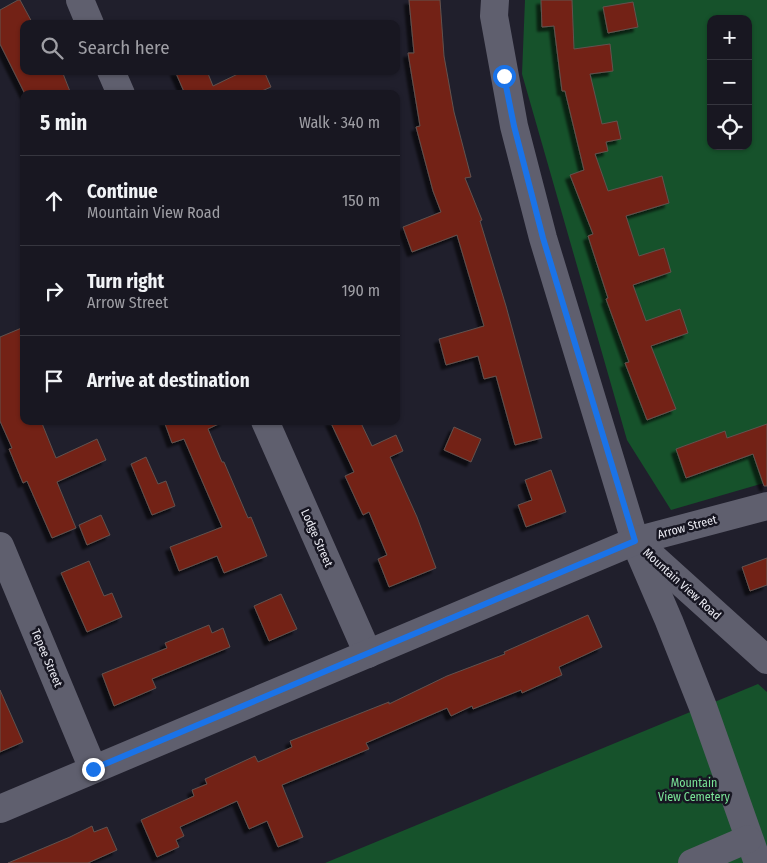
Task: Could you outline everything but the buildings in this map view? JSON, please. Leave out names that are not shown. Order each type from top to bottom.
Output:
[{"type":"street","points":[[80,0],[88,20]]},
{"type":"street","name":"Mountain View Road","points":[[495,0],[494,16],[514,126],[543,238],[635,541],[767,660]]},
{"type":"street","points":[[113,75],[119,90]]},
{"type":"street","name":"Lodge Street","points":[[268,425],[368,654]]},
{"type":"street","name":"Arrow Street","points":[[0,809],[635,541],[767,506]]},
{"type":"street","points":[[635,541],[699,698],[753,851],[692,863]]},
{"type":"street","name":"Tepee Street","points":[[0,546],[93,769]]},
{"type":"green space","points":[[525,0],[767,0],[767,482],[671,510],[627,440],[522,74]]},
{"type":"green space","name":"Mountain View Cemetery","points":[[758,684],[767,692],[767,863],[325,863]]},
{"type":"route","points":[[93,769],[635,541],[543,238],[514,126],[504,76]]}]
